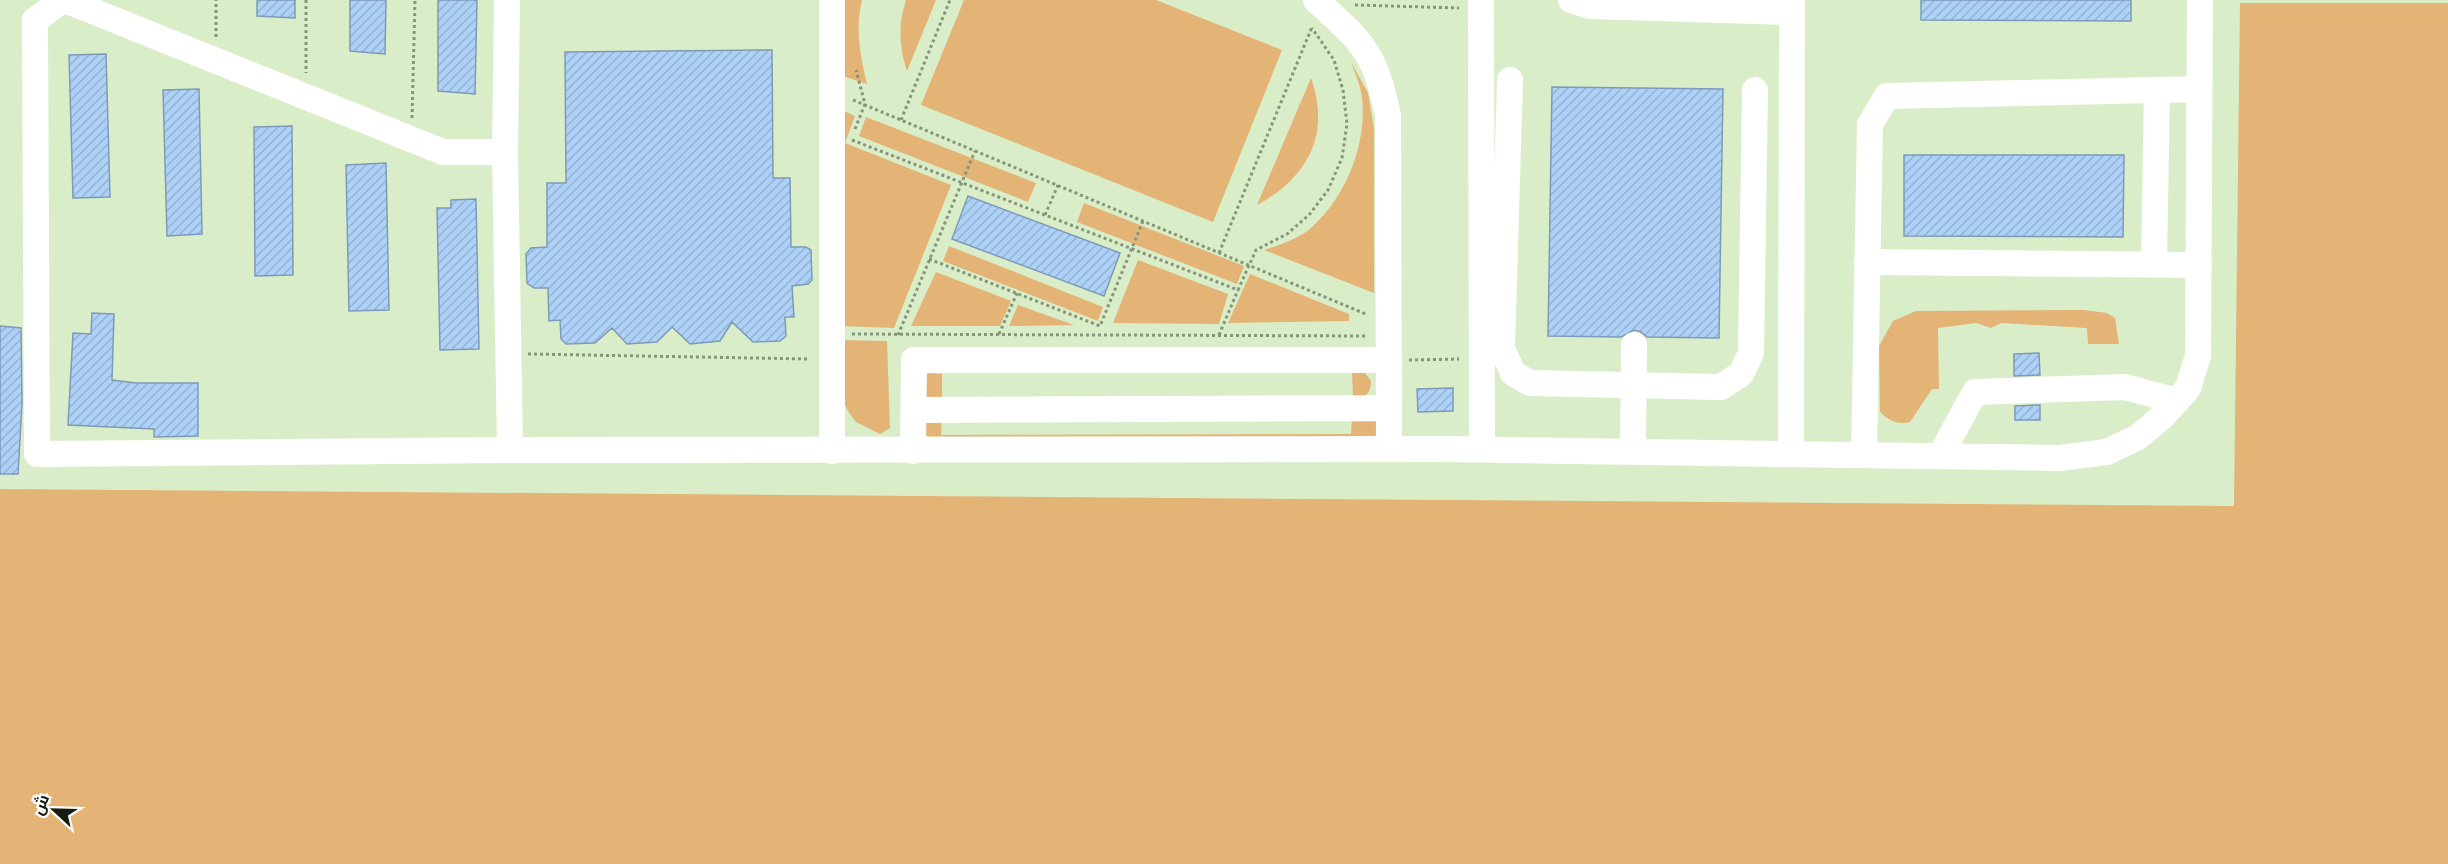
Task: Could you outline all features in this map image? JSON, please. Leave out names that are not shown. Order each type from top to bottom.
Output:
[{"type":"lane","points":[[505,152],[443,152],[64,0],[35,20],[37,454],[510,450],[1482,449],[2060,458],[2107,452],[2138,437],[2177,400],[2188,388],[2198,356],[2200,0]]},
{"type":"lane","points":[[507,0],[505,152],[510,450]]},
{"type":"lane","points":[[832,0],[832,451]]},
{"type":"lane","points":[[1571,0],[1590,6],[1792,6],[1791,454]]},
{"type":"lane","points":[[1481,4],[1482,449]]},
{"type":"lane","points":[[1316,11],[1349,32],[1367,53],[1379,81],[1388,115],[1389,449]]},
{"type":"lane","points":[[1510,80],[1502,348],[1513,373],[1530,383],[1721,387],[1741,374],[1751,353],[1755,90]]},
{"type":"lane","points":[[1864,455],[1869,124],[1887,96],[2199,89]]},
{"type":"lane","points":[[2154,265],[2157,90]]},
{"type":"lane","points":[[1867,262],[2199,265]]},
{"type":"lane","points":[[913,451],[914,360],[1389,340]]},
{"type":"lane","points":[[1633,452],[1634,345]]},
{"type":"lane","points":[[1940,456],[1975,392],[2125,387],[2177,400]]},
{"type":"lane","points":[[914,410],[1389,408]]},
{"type":"path","points":[[215,61],[216,0]]},
{"type":"path","points":[[306,0],[306,97]]},
{"type":"path","points":[[412,139],[415,0]]},
{"type":"path","points":[[901,120],[950,0]]},
{"type":"path","points":[[1316,11],[1481,4]]},
{"type":"path","points":[[1219,253],[1316,11]]},
{"type":"path","points":[[1220,335],[1256,250],[1287,234],[1309,215],[1328,190],[1342,158],[1347,124],[1343,90],[1316,11]]},
{"type":"path","points":[[832,91],[1249,265],[1389,340]]},
{"type":"path","points":[[865,104],[851,140],[1238,290]]},
{"type":"path","points":[[898,335],[975,150]]},
{"type":"path","points":[[1045,215],[1058,185]]},
{"type":"path","points":[[1097,334],[1143,221]]},
{"type":"path","points":[[929,259],[1100,326]]},
{"type":"path","points":[[999,334],[1017,293]]},
{"type":"path","points":[[832,334],[1220,335],[1389,340],[1481,359]]},
{"type":"path","points":[[508,354],[832,360]]},
{"type":"shaded area","points":[[845,0],[862,0],[859,42],[867,84],[843,76]]},
{"type":"shaded area","points":[[906,0],[936,0],[907,71],[900,36]]},
{"type":"shaded area","points":[[964,0],[1156,0],[1282,50],[1213,222],[921,105]]},
{"type":"shaded area","points":[[2240,3],[2448,3],[2448,864],[0,864],[0,489],[2234,506]]},
{"type":"shaded area","points":[[1351,62],[1368,93],[1374,129],[1374,293],[1264,250],[1290,241],[1308,231],[1325,213],[1345,184],[1358,150],[1363,115],[1360,89]]},
{"type":"shaded area","points":[[1311,78],[1317,98],[1318,118],[1311,152],[1302,168],[1290,182],[1257,205]]},
{"type":"shaded area","points":[[837,108],[855,116],[845,143],[951,185],[894,328],[842,326]]},
{"type":"shaded area","points":[[866,117],[1036,183],[1028,202],[859,136]]},
{"type":"shaded area","points":[[1084,203],[1244,266],[1237,284],[1077,222]]},
{"type":"shaded area","points":[[949,246],[1103,307],[1098,321],[943,261]]},
{"type":"shaded area","points":[[1138,260],[1228,294],[1219,324],[1113,323]]},
{"type":"shaded area","points":[[936,272],[1011,301],[1000,326],[911,326]]},
{"type":"shaded area","points":[[1250,274],[1349,314],[1349,321],[1228,323]]},
{"type":"shaded area","points":[[1018,305],[1074,325],[1009,326]]},
{"type":"shaded area","points":[[2084,310],[2107,313],[2115,318],[2119,344],[2088,344],[2087,328],[2001,323],[1991,328],[1976,323],[1938,328],[1939,389],[1932,389],[1910,422],[1894,422],[1880,412],[1879,346],[1893,321],[1916,311]]},
{"type":"shaded area","points":[[838,340],[887,341],[890,428],[880,434],[856,422],[844,404]]},
{"type":"shaded area","points":[[1352,372],[1364,372],[1371,381],[1368,392],[1360,398],[1353,399]]},
{"type":"shaded area","points":[[928,373],[942,374],[942,400],[932,401],[925,397],[923,378]]},
{"type":"shaded area","points":[[942,416],[941,435],[1351,434],[1352,417],[1372,418],[1378,421],[1378,434],[1372,438],[930,439],[925,434],[924,419]]},
{"type":"building","points":[[257,0],[295,0],[295,18],[257,16]]},
{"type":"building","points":[[350,0],[386,0],[385,54],[350,51]]},
{"type":"building","points":[[438,0],[477,0],[475,94],[438,91]]},
{"type":"building","points":[[1921,0],[2131,0],[2131,21],[1921,20]]},
{"type":"building","points":[[772,50],[773,178],[790,178],[791,247],[806,247],[811,250],[812,280],[808,284],[792,286],[794,317],[785,317],[786,336],[780,341],[753,342],[732,322],[720,341],[690,344],[672,327],[657,342],[627,344],[612,328],[595,343],[566,344],[561,339],[560,320],[549,321],[548,288],[534,288],[527,283],[526,254],[531,248],[547,247],[547,183],[566,183],[565,52]]},
{"type":"building","points":[[106,54],[110,197],[73,198],[69,55]]},
{"type":"building","points":[[1552,87],[1723,89],[1719,338],[1647,337],[1634,330],[1621,337],[1548,336]]},
{"type":"building","points":[[199,89],[202,234],[167,236],[163,90]]},
{"type":"building","points":[[292,126],[293,275],[255,276],[254,127]]},
{"type":"building","points":[[1904,155],[2124,155],[2123,237],[1904,236]]},
{"type":"building","points":[[386,163],[389,310],[349,311],[346,165]]},
{"type":"building","points":[[968,196],[1120,253],[1104,296],[952,239]]},
{"type":"building","points":[[476,199],[479,349],[440,350],[437,208],[451,208],[451,200]]},
{"type":"building","points":[[92,313],[114,314],[112,380],[136,383],[198,383],[198,436],[154,437],[154,429],[68,425],[73,333],[91,334]]},
{"type":"building","points":[[0,326],[21,328],[22,403],[18,474],[0,474]]},
{"type":"building","points":[[2039,353],[2040,375],[2014,376],[2014,354]]},
{"type":"building","points":[[1453,388],[1453,411],[1418,412],[1417,389]]},
{"type":"building","points":[[2040,405],[2040,420],[2015,420],[2015,406]]}]
